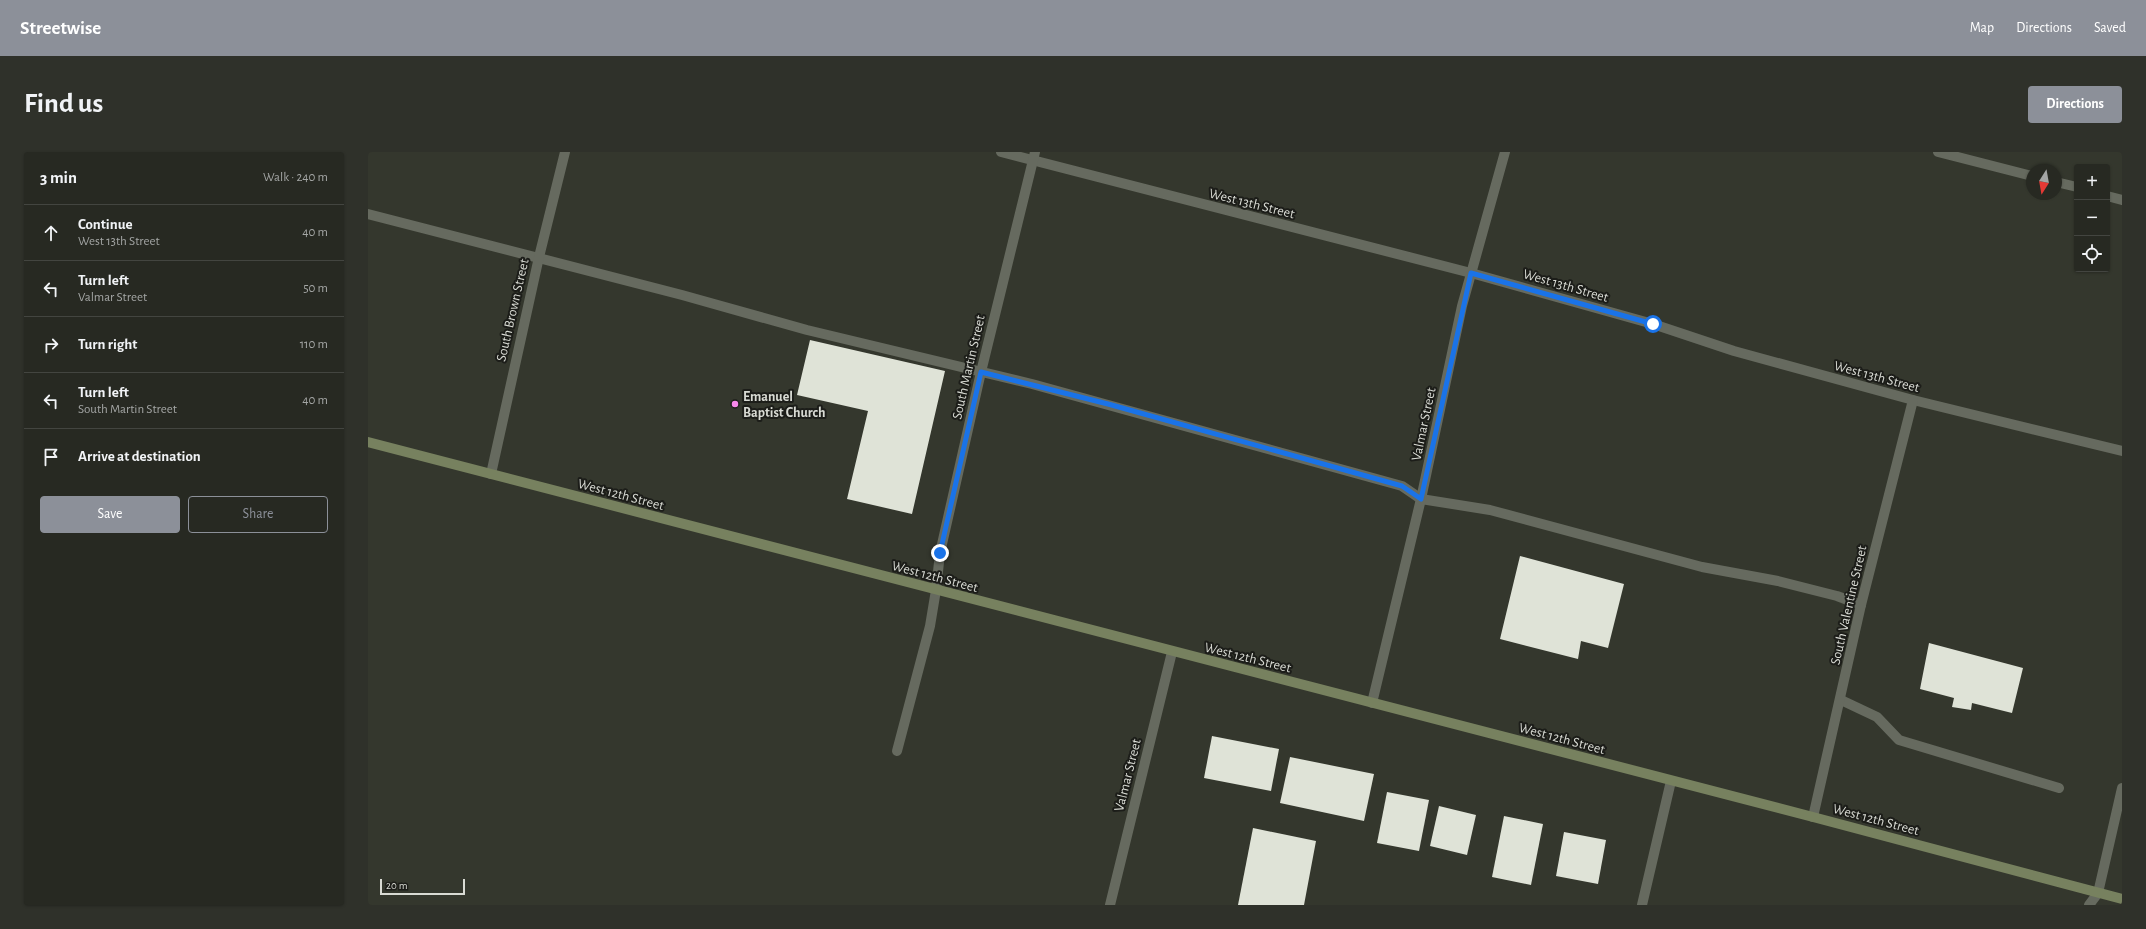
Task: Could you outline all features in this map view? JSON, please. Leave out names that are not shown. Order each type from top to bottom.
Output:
[{"type":"main road","name":"West 12th Street","points":[[368,442],[1172,652],[1813,817],[2122,899]]},
{"type":"street","name":"South Brown Street","points":[[490,474],[539,257],[565,152]]},
{"type":"street","name":"West 13th Street","points":[[1001,152],[1034,156],[1471,273],[1653,324],[1734,351],[1912,400],[2122,451]]},
{"type":"street","name":"Valmar Street","points":[[1372,703],[1421,499],[1471,273],[1505,152]]},
{"type":"street","points":[[1938,152],[2026,174]]},
{"type":"street","name":"South Martin Street","points":[[896,751],[930,626],[940,553],[981,372],[1034,156]]},
{"type":"street","points":[[2062,183],[2074,186]]},
{"type":"street","points":[[2110,197],[2122,200]]},
{"type":"street","points":[[368,214],[539,257],[807,330],[1108,404],[1402,486],[1421,499],[1490,510],[1702,567],[1778,581],[1829,594],[1861,605]]},
{"type":"street","name":"South Valentine Street","points":[[1813,817],[1841,700],[1861,605],[1912,400]]},
{"type":"street","name":"Valmar Street","points":[[1110,905],[1172,652]]},
{"type":"street","points":[[1841,700],[1877,717],[1899,740],[2059,788]]},
{"type":"street","points":[[1642,905],[1671,781]]},
{"type":"street","points":[[2090,905],[2098,893],[2122,788]]},
{"type":"building","points":[[810,340],[945,371],[912,514],[847,499],[868,411],[797,395]]},
{"type":"building","points":[[1520,556],[1624,584],[1608,648],[1581,641],[1578,659],[1500,639]]},
{"type":"building","points":[[1929,643],[2023,668],[2012,713],[1972,703],[1971,710],[1952,707],[1954,698],[1920,689]]},
{"type":"building","points":[[1212,736],[1279,749],[1271,791],[1204,778]]},
{"type":"building","points":[[1290,757],[1374,774],[1364,821],[1280,803]]},
{"type":"building","points":[[1387,792],[1429,800],[1419,851],[1377,843]]},
{"type":"building","points":[[1439,806],[1476,815],[1467,855],[1430,846]]},
{"type":"building","points":[[1504,816],[1543,824],[1531,885],[1492,877]]},
{"type":"building","points":[[1253,828],[1316,841],[1304,905],[1238,905]]},
{"type":"building","points":[[1564,832],[1606,840],[1598,884],[1556,876]]},
{"type":"place","name":"Emanuel Baptist Church","points":[[735,404]]},
{"type":"route","points":[[940,553],[981,372],[1108,404],[1402,486],[1421,499],[1462,306],[1471,273],[1653,324]]}]
